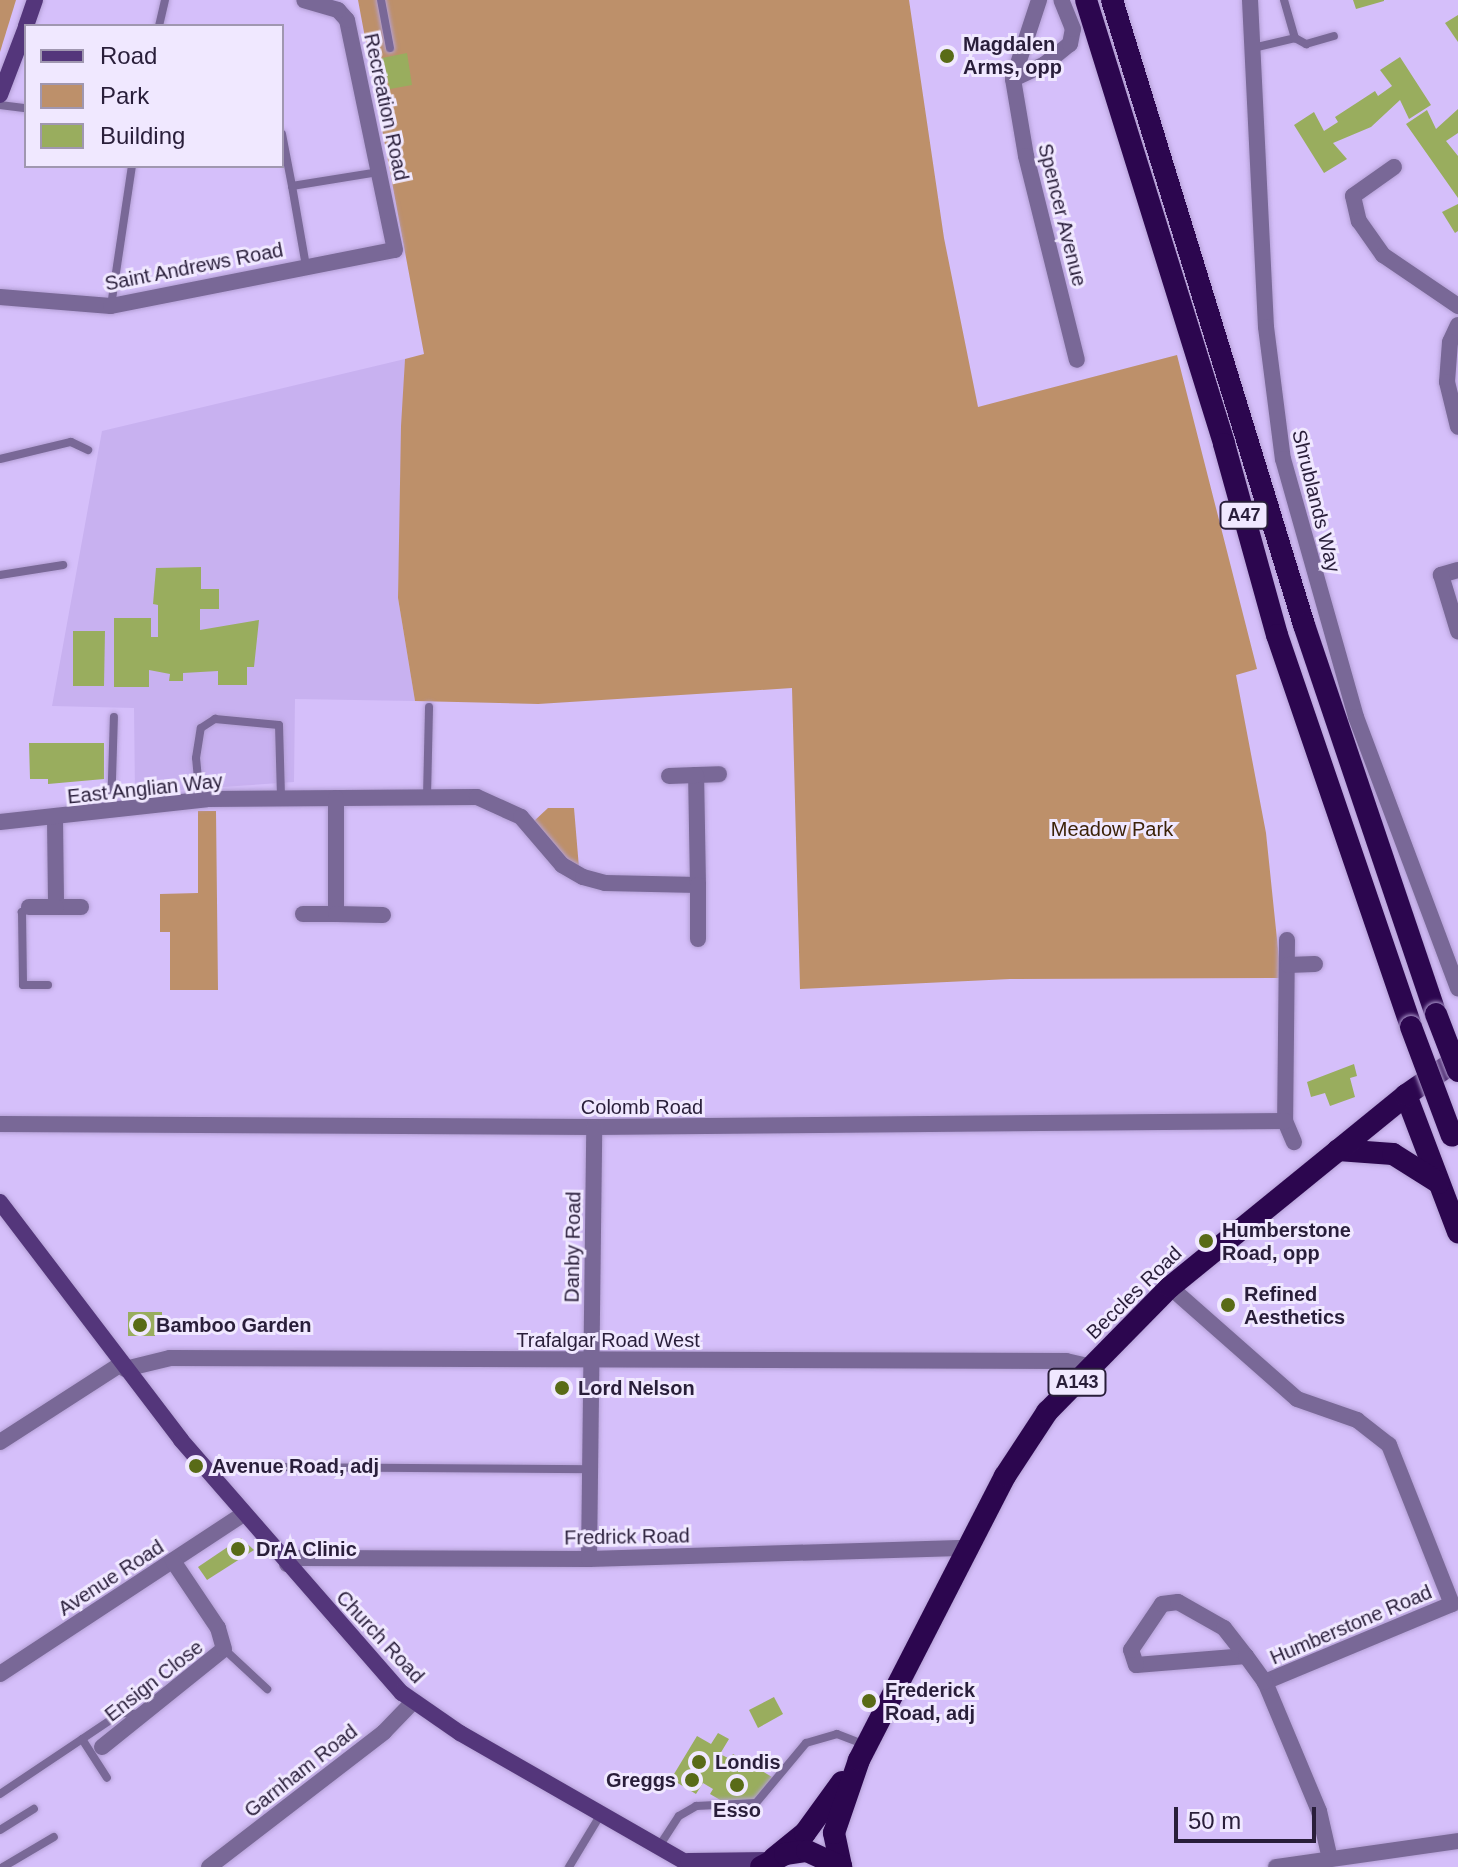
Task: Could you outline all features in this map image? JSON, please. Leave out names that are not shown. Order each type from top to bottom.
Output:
[{"type":"highway","name":"A47","points":[[1086,0],[1224,444],[1277,635],[1411,1027],[1455,1145]]},
{"type":"highway","name":"A47","points":[[1112,0],[1304,625],[1458,1071]]},
{"type":"highway","name":"Beccles Road","points":[[841,1867],[834,1833],[863,1752],[1005,1476],[1047,1412],[1170,1287],[1406,1095],[1458,1059]]},
{"type":"highway","points":[[1406,1095],[1458,1232]]},
{"type":"highway","points":[[1338,1150],[1393,1154],[1440,1184]]},
{"type":"highway","name":"Beccles Road","points":[[769,1862],[805,1833],[863,1752]]},
{"type":"highway","points":[[769,1862],[807,1851],[841,1867]]},
{"type":"main road","points":[[27,24],[35,0]]},
{"type":"main road","points":[[0,95],[24,31]]},
{"type":"main road","name":"Church Road","points":[[0,1202],[123,1366],[244,1514],[413,1702],[658,1848],[691,1864]]},
{"type":"main road","points":[[691,1864],[769,1862]]},
{"type":"street","name":"Recreation Road","points":[[304,0],[338,10],[347,20],[395,250]]},
{"type":"street","name":"Spencer Avenue","points":[[1039,0],[1013,79],[1026,156],[1077,360]]},
{"type":"street","points":[[1013,79],[1045,64],[1070,44],[1073,29],[1061,0]]},
{"type":"street","name":"Shrublands Way","points":[[1250,0],[1266,327],[1283,459],[1356,717],[1458,989]]},
{"type":"street","points":[[1394,167],[1353,196],[1359,221],[1383,255],[1458,306]]},
{"type":"street","name":"Saint Andrews Road","points":[[0,297],[111,306],[395,250]]},
{"type":"street","points":[[1458,325],[1450,342],[1447,382],[1458,427]]},
{"type":"street","points":[[1458,570],[1441,575],[1458,631]]},
{"type":"street","points":[[669,776],[719,774]]},
{"type":"street","points":[[696,775],[698,939]]},
{"type":"street","name":"East Anglian Way","points":[[0,822],[55,819],[200,800],[477,797],[501,804],[521,817],[562,865],[583,877],[605,883],[698,885]]},
{"type":"street","points":[[336,798],[336,914]]},
{"type":"street","name":"East Anglian Way","points":[[55,819],[56,907]]},
{"type":"street","points":[[29,907],[81,907]]},
{"type":"street","points":[[303,914],[383,915]]},
{"type":"street","points":[[1287,940],[1285,1121],[1294,1142]]},
{"type":"street","points":[[1288,965],[1315,964]]},
{"type":"street","name":"Colomb Road","points":[[0,1124],[594,1127],[1285,1121]]},
{"type":"street","name":"Danby Road","points":[[589,1559],[594,1127]]},
{"type":"street","name":"Humberstone Road","points":[[1170,1287],[1297,1399],[1357,1420],[1389,1445],[1404,1473],[1455,1612],[1265,1682]]},
{"type":"street","name":"Trafalgar Road West","points":[[0,1442],[123,1366],[170,1358],[1066,1361],[1092,1367]]},
{"type":"street","name":"Avenue Road","points":[[0,1674],[244,1514]]},
{"type":"street","name":"Fredrick Road","points":[[287,1564],[301,1558],[589,1559],[968,1548]]},
{"type":"street","name":"Ensign Close","points":[[102,1747],[224,1649],[218,1628],[173,1561]]},
{"type":"street","name":"Humberstone Road","points":[[1246,1656],[1136,1665],[1131,1650],[1162,1604],[1178,1602],[1224,1628],[1246,1656],[1265,1682],[1319,1811],[1330,1859]]},
{"type":"street","name":"Garnham Road","points":[[216,1865],[384,1732],[413,1702]]},
{"type":"street","points":[[1276,1867],[1458,1841]]},
{"type":"lane","points":[[159,24],[165,0]]},
{"type":"lane","points":[[381,0],[390,48]]},
{"type":"lane","points":[[1284,0],[1295,38]]},
{"type":"lane","points":[[1252,48],[1295,38],[1306,44],[1334,36]]},
{"type":"lane","points":[[0,105],[24,108]]},
{"type":"lane","points":[[284,144],[306,266]]},
{"type":"lane","points":[[111,306],[132,168]]},
{"type":"lane","points":[[292,186],[379,172]]},
{"type":"lane","points":[[0,459],[71,442],[88,450]]},
{"type":"lane","points":[[0,575],[63,565]]},
{"type":"lane","points":[[427,797],[429,707]]},
{"type":"lane","points":[[111,811],[114,717]]},
{"type":"lane","points":[[200,800],[196,758],[201,728],[215,719],[279,725],[281,798]]},
{"type":"lane","points":[[29,907],[22,912],[23,985],[48,985]]},
{"type":"lane","points":[[268,1467],[591,1469]]},
{"type":"lane","points":[[224,1649],[267,1689]]},
{"type":"lane","points":[[0,1794],[121,1713],[143,1714]]},
{"type":"lane","points":[[658,1848],[679,1816],[696,1806],[756,1803],[806,1743],[837,1734],[863,1752]]},
{"type":"lane","points":[[82,1739],[107,1778]]},
{"type":"lane","points":[[0,1830],[34,1809]]},
{"type":"lane","points":[[569,1867],[601,1814]]},
{"type":"lane","points":[[3,1867],[54,1837]]},
{"type":"shaded area","points":[[405,359],[398,598],[415,701],[295,699],[294,782],[135,793],[134,708],[52,706],[102,431]]},
{"type":"green space","points":[[0,0],[16,0],[0,52]]},
{"type":"green space","name":"Meadow Park","points":[[358,0],[909,0],[944,238],[978,407],[1177,355],[1257,669],[1236,675],[1266,833],[1281,978],[1010,979],[800,989],[792,688],[538,704],[415,701],[398,598],[401,426],[405,359],[424,354]]},
{"type":"green space","points":[[548,808],[574,808],[579,868],[566,861],[533,822]]},
{"type":"green space","points":[[198,811],[216,811],[218,990],[170,990],[170,932],[160,932],[160,894],[198,893]]},
{"type":"building","points":[[1353,0],[1384,0],[1384,1],[1356,9]]},
{"type":"building","points":[[1458,15],[1458,42],[1445,23]]},
{"type":"building","points":[[407,53],[412,85],[390,89],[382,58]]},
{"type":"building","points":[[1400,57],[1431,105],[1409,119],[1400,100],[1371,127],[1333,143],[1347,159],[1324,173],[1294,125],[1314,112],[1324,131],[1338,122],[1335,117],[1375,91],[1378,96],[1392,86],[1380,70]]},
{"type":"building","points":[[1458,109],[1458,133],[1446,141],[1458,156],[1458,198],[1406,124],[1427,110],[1436,129]]},
{"type":"building","points":[[1458,204],[1458,231],[1455,233],[1442,212]]},
{"type":"building","points":[[201,567],[201,589],[219,589],[219,609],[200,609],[200,630],[259,620],[254,667],[247,667],[247,685],[218,685],[218,671],[183,673],[183,681],[169,681],[170,674],[149,670],[149,687],[114,687],[114,618],[151,618],[151,637],[158,637],[158,605],[153,604],[156,568]]},
{"type":"building","points":[[73,631],[105,631],[104,686],[73,686]]},
{"type":"building","points":[[29,743],[104,743],[104,779],[48,784],[48,779],[30,779]]},
{"type":"building","points":[[1354,1064],[1357,1076],[1350,1078],[1355,1097],[1330,1106],[1325,1093],[1311,1097],[1307,1082]]},
{"type":"building","points":[[128,1312],[162,1312],[162,1326],[155,1326],[155,1336],[128,1336]]},
{"type":"building","points":[[241,1538],[254,1550],[207,1580],[198,1567]]},
{"type":"building","points":[[774,1697],[783,1714],[758,1728],[749,1710]]},
{"type":"building","name":"Esso","points":[[718,1733],[729,1739],[720,1754],[730,1759],[733,1754],[772,1777],[749,1817],[710,1794],[713,1789],[703,1783],[696,1794],[671,1779],[697,1736],[711,1744]]},
{"type":"place","name":"Magdalen Arms, opp","points":[[947,56]]},
{"type":"place","name":"Humberstone Road, opp","points":[[1206,1241]]},
{"type":"place","name":"Refined Aesthetics","points":[[1228,1305]]},
{"type":"place","name":"Bamboo Garden","points":[[140,1325]]},
{"type":"place","name":"Lord Nelson","points":[[562,1388]]},
{"type":"place","name":"Avenue Road, adj","points":[[196,1466]]},
{"type":"place","name":"Dr A Clinic","points":[[238,1549]]},
{"type":"place","name":"Frederick Road, adj","points":[[869,1701]]},
{"type":"place","name":"Londis","points":[[699,1762]]},
{"type":"place","name":"Greggs","points":[[692,1780]]},
{"type":"place","name":"Esso","points":[[737,1785]]}]
